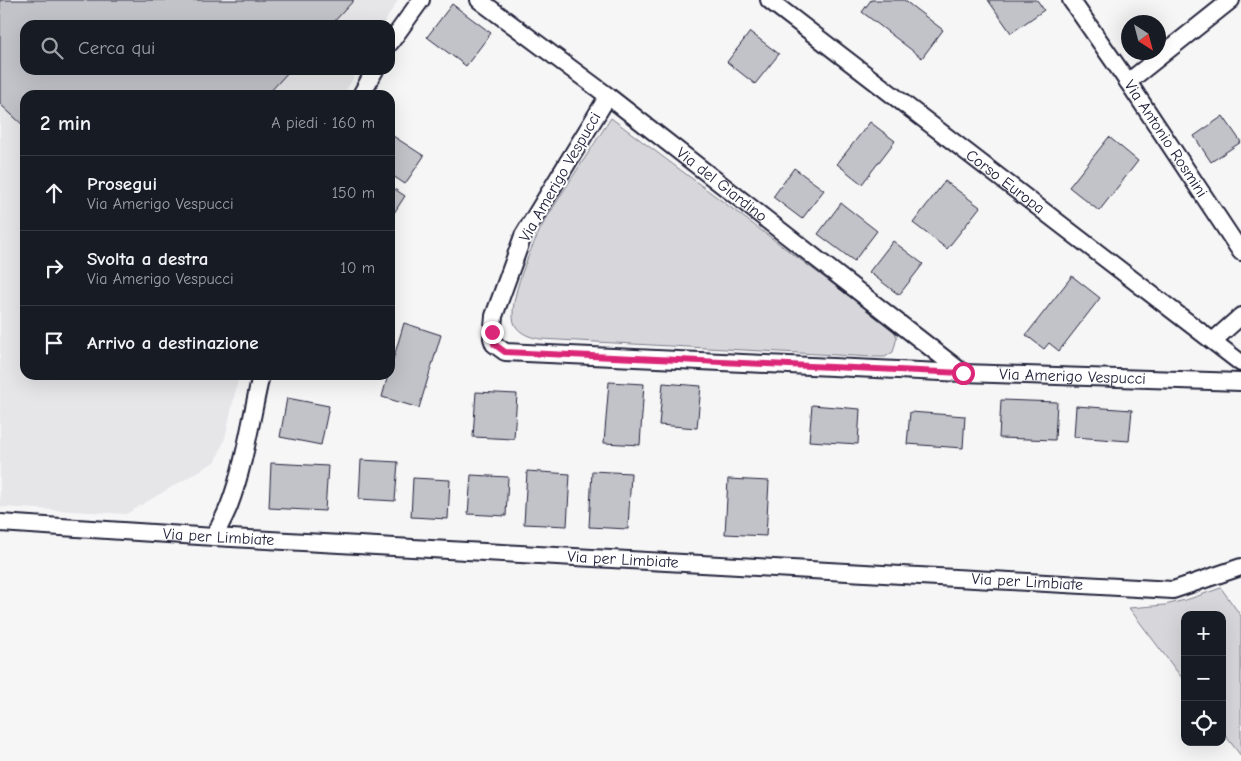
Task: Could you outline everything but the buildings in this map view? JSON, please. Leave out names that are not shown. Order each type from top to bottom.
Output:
[{"type":"street","points":[[395,36],[421,0]]},
{"type":"street","name":"Via del Giardino","points":[[479,0],[608,96],[963,373]]},
{"type":"street","name":"Corso Europa","points":[[769,0],[1241,363]]},
{"type":"street","name":"Via Antonio Rosmini","points":[[1071,0],[1241,252]]},
{"type":"street","points":[[1128,82],[1231,0]]},
{"type":"street","points":[[364,90],[372,75]]},
{"type":"street","name":"Via Amerigo Vespucci","points":[[608,96],[524,236],[494,316],[492,338],[494,344],[505,352],[963,373],[1241,382]]},
{"type":"street","points":[[1213,341],[1241,316]]},
{"type":"street","points":[[214,537],[229,505],[243,460],[261,380]]},
{"type":"street","name":"Via per Limbiate","points":[[0,523],[214,537],[1173,590],[1241,567]]},
{"type":"shaded area","points":[[0,0],[398,0],[386,20],[20,20],[20,75],[355,75],[346,90],[20,90],[20,380],[238,380],[225,438],[216,461],[126,514],[0,507]]},
{"type":"shaded area","points":[[611,118],[893,329],[897,337],[893,352],[885,357],[873,357],[541,339],[530,337],[520,331],[515,325],[513,316],[514,303],[517,288],[534,242],[553,208]]},
{"type":"shaded area","points":[[1221,588],[1241,616],[1241,756],[1226,736],[1226,611],[1181,611],[1181,677],[1129,608],[1165,605]]},
{"type":"route","points":[[492,332],[494,344],[505,352],[963,373]]}]
